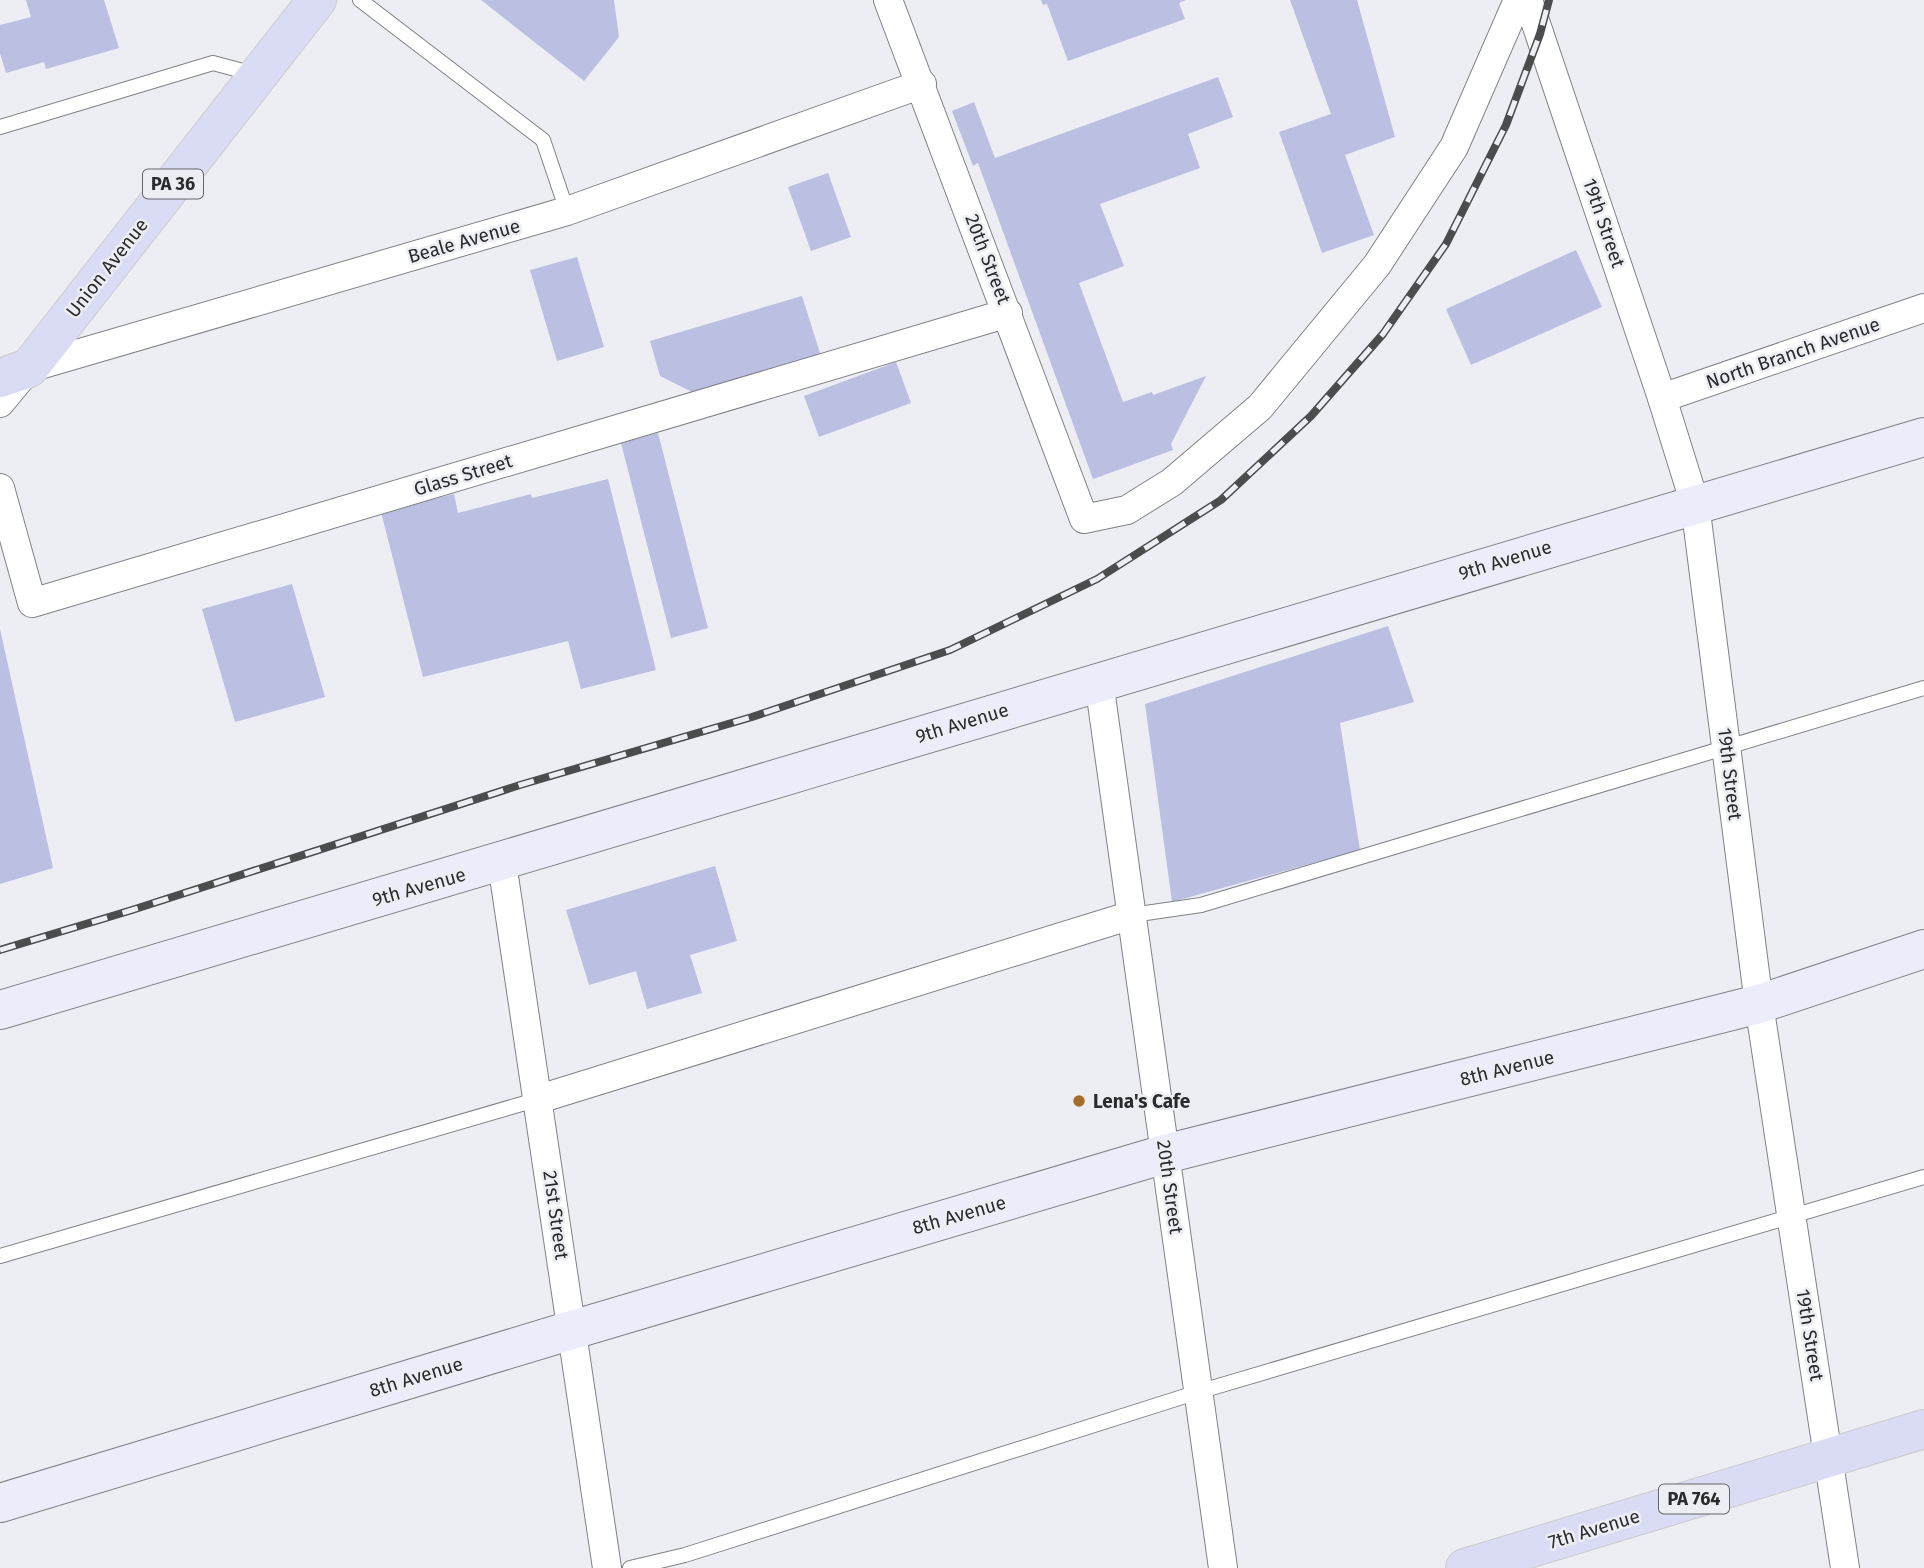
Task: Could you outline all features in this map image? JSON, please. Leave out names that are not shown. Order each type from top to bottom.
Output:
[{"type":"main road","name":"Union Avenue","points":[[14,373],[317,0]]},
{"type":"main road","name":"7th Avenue","points":[[1465,1568],[1924,1429]]},
{"type":"street","name":"20th Street","points":[[888,0],[922,84],[1084,519],[1127,510],[1172,482],[1260,407],[1377,265],[1454,146],[1518,0]]},
{"type":"street","name":"19th Street","points":[[1528,0],[1695,504],[1759,1004],[1845,1568]]},
{"type":"street","name":"Beale Avenue","points":[[14,373],[567,211],[922,84]]},
{"type":"street","name":"North Branch Avenue","points":[[1662,398],[1924,308]]},
{"type":"street","name":"Glass Street","points":[[0,488],[32,603],[1008,313]]},
{"type":"street","name":"Union Avenue","points":[[0,404],[14,373]]},
{"type":"street","name":"9th Avenue","points":[[0,1010],[502,863],[1924,437]]},
{"type":"street","name":"20th Street","points":[[1099,682],[1223,1568]]},
{"type":"street","name":"21st Street","points":[[502,863],[607,1568]]},
{"type":"street","points":[[539,1099],[1132,915]]},
{"type":"street","name":"8th Avenue","points":[[0,1503],[572,1329],[1165,1154],[1759,1004],[1924,949]]},
{"type":"lane","points":[[360,0],[543,140],[567,211]]},
{"type":"lane","points":[[0,127],[213,63],[258,75]]},
{"type":"lane","points":[[1132,915],[1201,905],[1924,688]]},
{"type":"lane","points":[[0,1256],[539,1099]]},
{"type":"lane","points":[[631,1568],[685,1555],[1198,1392],[1924,1177]]},
{"type":"building","points":[[26,0],[104,0],[119,48],[46,69],[44,62],[6,73],[0,53],[0,25],[31,17]]},
{"type":"building","points":[[481,0],[614,0],[619,37],[584,81]]},
{"type":"building","points":[[1041,0],[1186,0],[1179,3],[1185,19],[1068,61],[1047,4],[1043,5]]},
{"type":"building","points":[[1290,0],[1357,0],[1395,137],[1345,155],[1374,235],[1322,253],[1279,132],[1331,114]]},
{"type":"building","points":[[1218,77],[1233,117],[1188,134],[1200,168],[1100,204],[1124,266],[1079,283],[1123,402],[1152,392],[1153,395],[1206,376],[1171,444],[1173,450],[1093,479],[978,163],[973,166],[952,111],[974,102],[995,158]]},
{"type":"building","points":[[828,173],[851,237],[811,251],[788,187]]},
{"type":"building","points":[[1576,250],[1602,307],[1471,365],[1446,309]]},
{"type":"building","points":[[577,257],[604,347],[557,361],[530,270]]},
{"type":"building","points":[[802,296],[821,356],[694,393],[660,376],[650,341]]},
{"type":"building","points":[[896,362],[911,403],[819,437],[804,396]]},
{"type":"building","points":[[658,433],[708,628],[671,638],[621,443]]},
{"type":"building","points":[[608,479],[656,670],[581,689],[568,641],[423,677],[381,512],[454,494],[458,513],[531,494],[532,498]]},
{"type":"building","points":[[292,584],[325,697],[235,722],[202,609]]},
{"type":"building","points":[[1388,626],[1414,702],[1340,723],[1360,850],[1172,902],[1145,704]]},
{"type":"building","points":[[0,629],[53,868],[0,884]]},
{"type":"building","points":[[715,866],[737,941],[690,955],[702,993],[647,1009],[636,971],[589,985],[566,910]]},
{"type":"railway","points":[[0,950],[520,785],[752,717],[950,650],[1097,579],[1221,500],[1311,416],[1383,334],[1446,244],[1506,125],[1540,34],[1549,0]]},
{"type":"place","name":"Lena's Cafe","points":[[1079,1101]]}]
